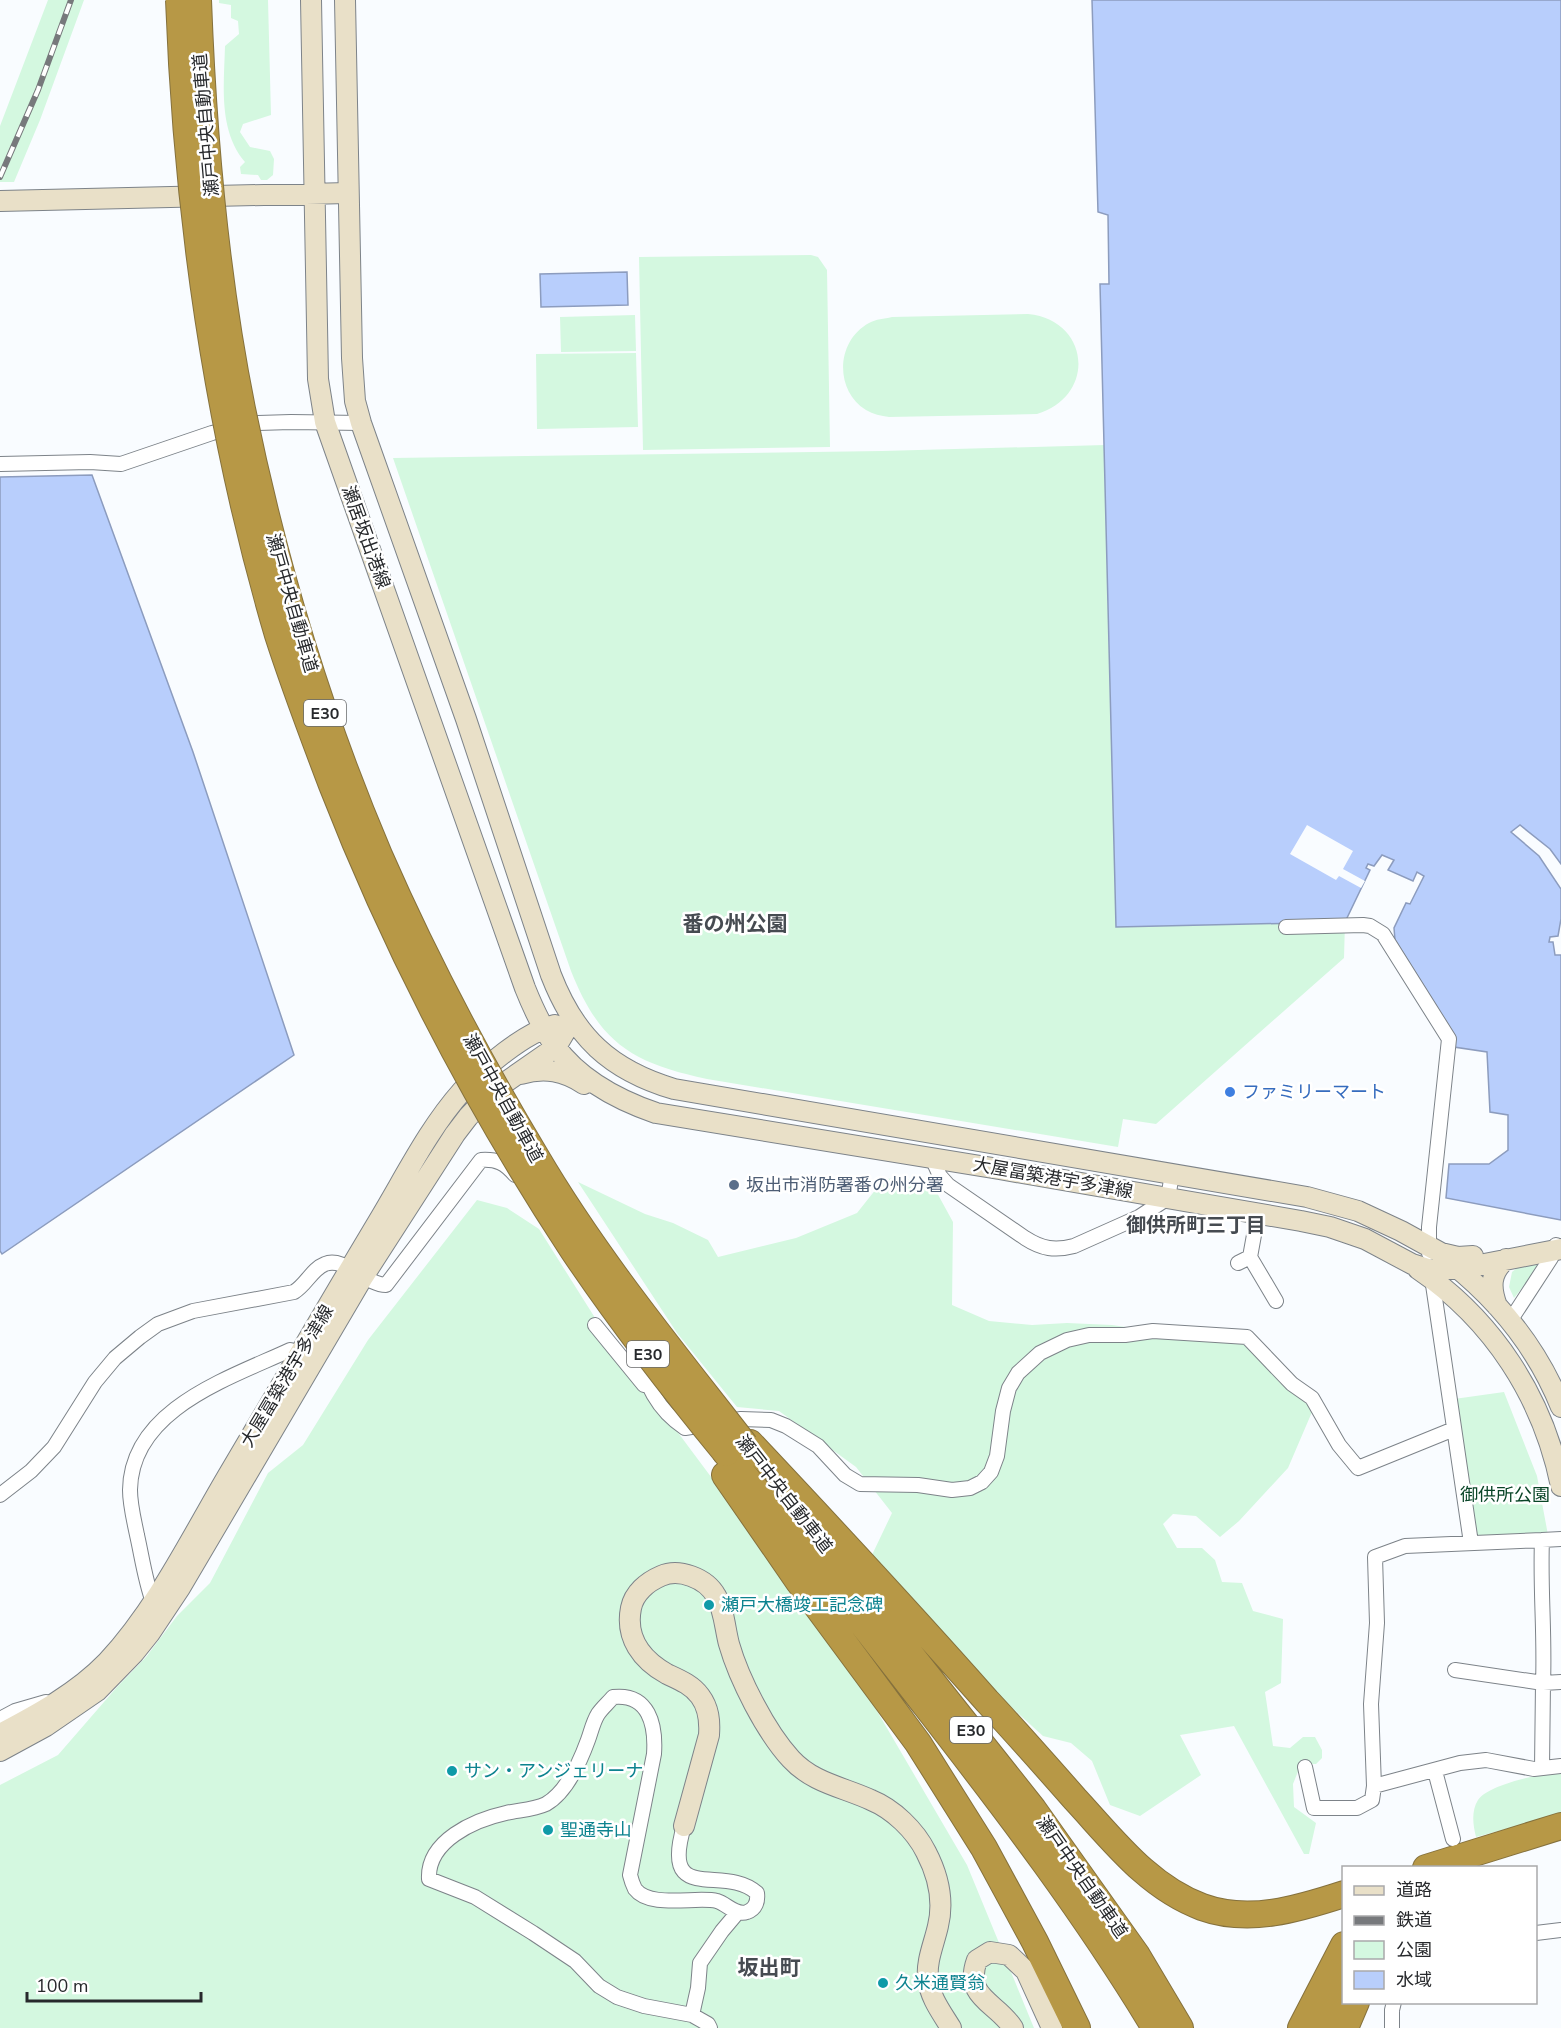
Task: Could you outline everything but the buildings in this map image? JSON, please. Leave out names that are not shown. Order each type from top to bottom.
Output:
[{"type":"highway","name":"瀬戸中央自動車道","points":[[179,0],[190,170],[204,298],[222,409],[248,523],[279,637],[319,751],[362,861],[411,966],[466,1072],[515,1158],[645,1370],[734,1450],[1033,1809],[1136,1954],[1180,2028]]},
{"type":"highway","name":"瀬戸中央自動車道","points":[[198,0],[209,172],[223,294],[242,407],[267,519],[297,629],[336,745],[384,865],[428,960],[537,1159],[598,1252],[670,1349],[734,1450],[786,1525],[1012,1817],[1120,1971],[1155,2028]]},
{"type":"highway","points":[[734,1450],[968,1679],[1104,1831],[1153,1881],[1168,1891],[1203,1907],[1223,1913],[1243,1915],[1280,1912],[1342,1895]]},
{"type":"highway","points":[[734,1450],[799,1582],[918,1743],[984,1848],[1035,1942],[1077,2028]]},
{"type":"highway","points":[[1432,1866],[1561,1826]]},
{"type":"highway","points":[[1485,1866],[1561,1840]]},
{"type":"highway","points":[[1301,2028],[1342,1949]]},
{"type":"highway","points":[[1324,2028],[1342,1987]]},
{"type":"highway","points":[[1345,2028],[1355,2004]]},
{"type":"main road","name":"瀬居坂出港線","points":[[311,0],[318,379],[325,422],[525,988],[543,1027],[556,1047]]},
{"type":"main road","name":"瀬居坂出港線","points":[[345,0],[352,379],[355,401],[466,719],[551,975],[560,1000],[572,1020]]},
{"type":"main road","points":[[0,201],[348,193]]},
{"type":"main road","name":"大屋冨築港宇多津線","points":[[0,1753],[66,1714],[97,1691],[134,1653],[356,1273],[447,1110],[478,1074],[496,1059],[543,1027],[572,1020]]},
{"type":"main road","name":"大屋冨築港宇多津線","points":[[234,1480],[301,1353],[455,1134],[480,1104],[509,1078],[556,1047],[572,1020]]},
{"type":"main road","name":"大屋冨築港宇多津線","points":[[572,1020],[584,1035],[611,1059],[641,1078],[682,1091],[1307,1197],[1358,1211],[1384,1222],[1441,1253],[1458,1257],[1469,1266]]},
{"type":"main road","name":"大屋冨築港宇多津線","points":[[556,1047],[579,1070],[609,1093],[656,1113],[1310,1223],[1348,1233],[1382,1247],[1432,1274],[1506,1259],[1559,1244]]},
{"type":"main road","points":[[509,1078],[530,1071],[551,1070],[573,1077],[610,1098],[656,1113]]},
{"type":"main road","points":[[818,1139],[822,1114]]},
{"type":"main road","name":"大屋冨築港宇多津線","points":[[1469,1266],[1559,1244]]},
{"type":"main road","points":[[1429,1247],[1469,1266],[1537,1358],[1561,1407]]},
{"type":"main road","points":[[1503,1314],[1492,1287],[1492,1279],[1499,1265],[1506,1259]]},
{"type":"main road","points":[[1469,1266],[1468,1293],[1478,1320]]},
{"type":"main road","points":[[1432,1274],[1478,1320],[1509,1359],[1534,1403],[1552,1448],[1561,1486]]},
{"type":"main road","points":[[684,1826],[709,1735],[710,1721],[706,1706],[691,1686],[652,1664],[641,1654],[630,1630],[631,1606],[636,1594],[656,1578],[665,1574],[689,1575],[709,1587],[716,1596],[731,1650],[742,1679],[768,1726],[790,1759],[817,1779],[871,1800],[885,1808],[912,1832],[924,1848],[934,1872],[941,1901],[928,1978],[934,2000],[951,2028]]},
{"type":"main road","name":"大屋冨築港宇多津線","points":[[0,1734],[64,1697],[106,1663],[159,1607]]},
{"type":"main road","points":[[1013,2028],[1008,2019],[979,1995],[975,1988],[973,1978],[977,1960],[990,1952],[1009,1955],[1026,1971],[1052,2028]]},
{"type":"street","points":[[0,464],[90,462],[121,464],[236,427],[269,423],[361,423]]},
{"type":"street","points":[[1286,927],[1363,926],[1377,929],[1383,934],[1449,1039],[1429,1227],[1429,1247],[1471,1543]]},
{"type":"street","points":[[932,1158],[940,1176],[948,1185],[1037,1246],[1051,1250],[1074,1246],[1139,1217],[1168,1198],[1172,1174]]},
{"type":"street","points":[[0,1495],[31,1472],[54,1447],[95,1382],[115,1358],[158,1324],[193,1311],[294,1292],[302,1288],[317,1269],[326,1264],[333,1263],[378,1285],[386,1285],[481,1160],[495,1160],[506,1164],[520,1181],[560,1251],[606,1278],[630,1317],[641,1366],[653,1396]]},
{"type":"street","points":[[1258,1213],[1244,1260],[1276,1301]]},
{"type":"street","points":[[1503,1314],[1559,1244]]},
{"type":"street","points":[[595,1325],[672,1420],[685,1428],[741,1419],[771,1420],[786,1426],[818,1446],[845,1474],[860,1484],[918,1485],[952,1490],[970,1488],[982,1482],[991,1472],[997,1456],[1003,1411],[1009,1388],[1018,1372],[1040,1353],[1067,1341],[1089,1335],[1125,1335],[1153,1331],[1247,1337],[1292,1384],[1312,1398],[1339,1445],[1358,1468],[1454,1430]]},
{"type":"street","points":[[159,1607],[148,1588],[131,1508],[132,1479],[139,1452],[151,1432],[185,1401],[290,1350],[301,1353]]},
{"type":"street","points":[[1305,1767],[1314,1808],[1357,1808],[1372,1800],[1374,1786],[1371,1704],[1377,1623],[1375,1557],[1405,1546],[1561,1539]]},
{"type":"street","points":[[1542,1540],[1544,1649],[1542,1768]]},
{"type":"street","points":[[1455,1670],[1543,1683],[1561,1682]]},
{"type":"street","points":[[684,1826],[677,1846],[677,1857],[682,1870],[696,1878],[750,1886],[757,1893],[758,1901],[753,1909],[745,1913],[716,1901],[661,1900],[648,1897],[635,1890],[630,1875],[656,1738],[652,1723],[640,1702],[624,1696],[613,1697],[598,1715],[584,1752],[565,1787],[548,1803],[504,1813],[470,1825],[449,1838],[431,1858],[429,1879],[475,1897],[533,1933],[575,1961],[599,1986],[616,1997],[644,2006],[692,2015],[711,2028]]},
{"type":"street","points":[[0,1719],[15,1711],[64,1697]]},
{"type":"street","points":[[1374,1786],[1460,1763],[1486,1760],[1534,1769],[1561,1766]]},
{"type":"street","points":[[1435,1771],[1453,1839]]},
{"type":"street","points":[[692,2015],[698,1988],[700,1963],[738,1912]]},
{"type":"street","points":[[1537,1933],[1561,1930]]},
{"type":"street","points":[[1392,2028],[1394,2004]]},
{"type":"green space","points":[[48,0],[84,0],[40,120],[14,182],[0,182],[0,126]]},
{"type":"green space","points":[[219,0],[268,0],[271,115],[243,124],[240,132],[250,147],[270,151],[274,159],[273,175],[267,180],[261,180],[258,175],[241,174],[240,167],[245,162],[230,136],[224,91],[225,46],[239,34],[238,21],[231,18],[231,5],[219,3]]},
{"type":"green space","points":[[811,255],[818,257],[827,270],[830,447],[643,450],[639,257]]},
{"type":"green space","points":[[1028,314],[1049,319],[1064,330],[1074,344],[1078,360],[1077,376],[1070,392],[1056,405],[1037,414],[889,417],[866,410],[848,390],[843,366],[845,353],[850,341],[858,331],[872,322],[892,317]]},
{"type":"green space","points":[[635,315],[636,351],[561,352],[560,317]]},
{"type":"green space","points":[[636,353],[638,427],[537,429],[536,354]]},
{"type":"green space","points":[[1105,445],[1116,927],[1345,922],[1344,958],[1156,1124],[1123,1119],[1118,1147],[707,1079],[659,1066],[622,1046],[607,1033],[594,1016],[571,971],[393,458],[882,451]]},
{"type":"green space","points":[[905,1178],[936,1191],[953,1222],[952,1305],[989,1321],[1032,1325],[1067,1323],[1112,1325],[1243,1344],[1305,1392],[1312,1412],[1288,1468],[1239,1521],[1220,1537],[1196,1516],[1173,1514],[1163,1524],[1177,1548],[1202,1548],[1215,1560],[1222,1582],[1242,1583],[1253,1611],[1283,1619],[1281,1683],[1265,1692],[1273,1746],[1290,1748],[1303,1737],[1315,1737],[1322,1750],[1322,1758],[1316,1764],[1301,1764],[1293,1784],[1294,1807],[1316,1823],[1309,1854],[1304,1854],[1234,1726],[1180,1735],[1201,1775],[1140,1816],[1110,1805],[1092,1761],[1071,1743],[1043,1736],[1009,1705],[871,1557],[892,1513],[856,1467],[779,1411],[737,1407],[677,1333],[578,1182],[645,1214],[673,1223],[708,1240],[718,1257],[796,1238],[857,1213],[884,1179]]},
{"type":"green space","points":[[477,1200],[507,1208],[539,1229],[609,1340],[846,1658],[967,1865],[1034,2028],[0,2028],[0,1785],[58,1755],[146,1657],[177,1616],[210,1583],[268,1473],[303,1445],[368,1340]]},
{"type":"green space","points":[[1542,1263],[1514,1298],[1509,1287],[1512,1272],[1517,1268]]},
{"type":"green space","name":"御供所公園","points":[[1504,1392],[1537,1476],[1548,1535],[1475,1536],[1454,1399]]},
{"type":"green space","points":[[1561,1771],[1561,1814],[1476,1837],[1473,1823],[1474,1809],[1484,1794],[1517,1781]]},
{"type":"water","points":[[1092,0],[1561,0],[1561,864],[1550,849],[1520,825],[1511,832],[1539,856],[1561,889],[1561,919],[1558,936],[1550,937],[1549,942],[1553,942],[1555,955],[1561,955],[1561,1220],[1446,1198],[1449,1164],[1489,1164],[1508,1150],[1508,1115],[1490,1112],[1487,1052],[1454,1047],[1455,1036],[1395,940],[1394,928],[1406,903],[1410,904],[1424,876],[1417,872],[1413,881],[1388,870],[1394,860],[1382,855],[1374,866],[1368,864],[1366,868],[1370,870],[1345,922],[1116,927],[1100,284],[1109,284],[1108,215],[1098,212]]},
{"type":"water","points":[[627,272],[628,305],[541,307],[540,274]]},
{"type":"water","points":[[92,475],[193,752],[294,1055],[2,1254],[0,1251],[0,477]]},
{"type":"pier","points":[[1307,825],[1353,851],[1343,869],[1365,881],[1361,888],[1339,876],[1336,880],[1290,854]]},
{"type":"railway","points":[[0,177],[38,90],[71,0]]},
{"type":"place","name":"ファミリーマート","points":[[1230,1092]]},
{"type":"place","name":"坂出市消防署番の州分署","points":[[734,1185]]},
{"type":"place","name":"瀬戸大橋竣工記念碑","points":[[709,1605]]},
{"type":"place","name":"サン・アンジェリーナ","points":[[452,1771]]},
{"type":"place","name":"聖通寺山","points":[[548,1830]]},
{"type":"place","name":"久米通賢翁","points":[[883,1983]]},
{"type":"district","name":"番の州公園","points":[[735,924]]},
{"type":"district","name":"御供所町三丁目","points":[[1196,1225]]},
{"type":"district","name":"坂出町","points":[[769,1968]]}]
